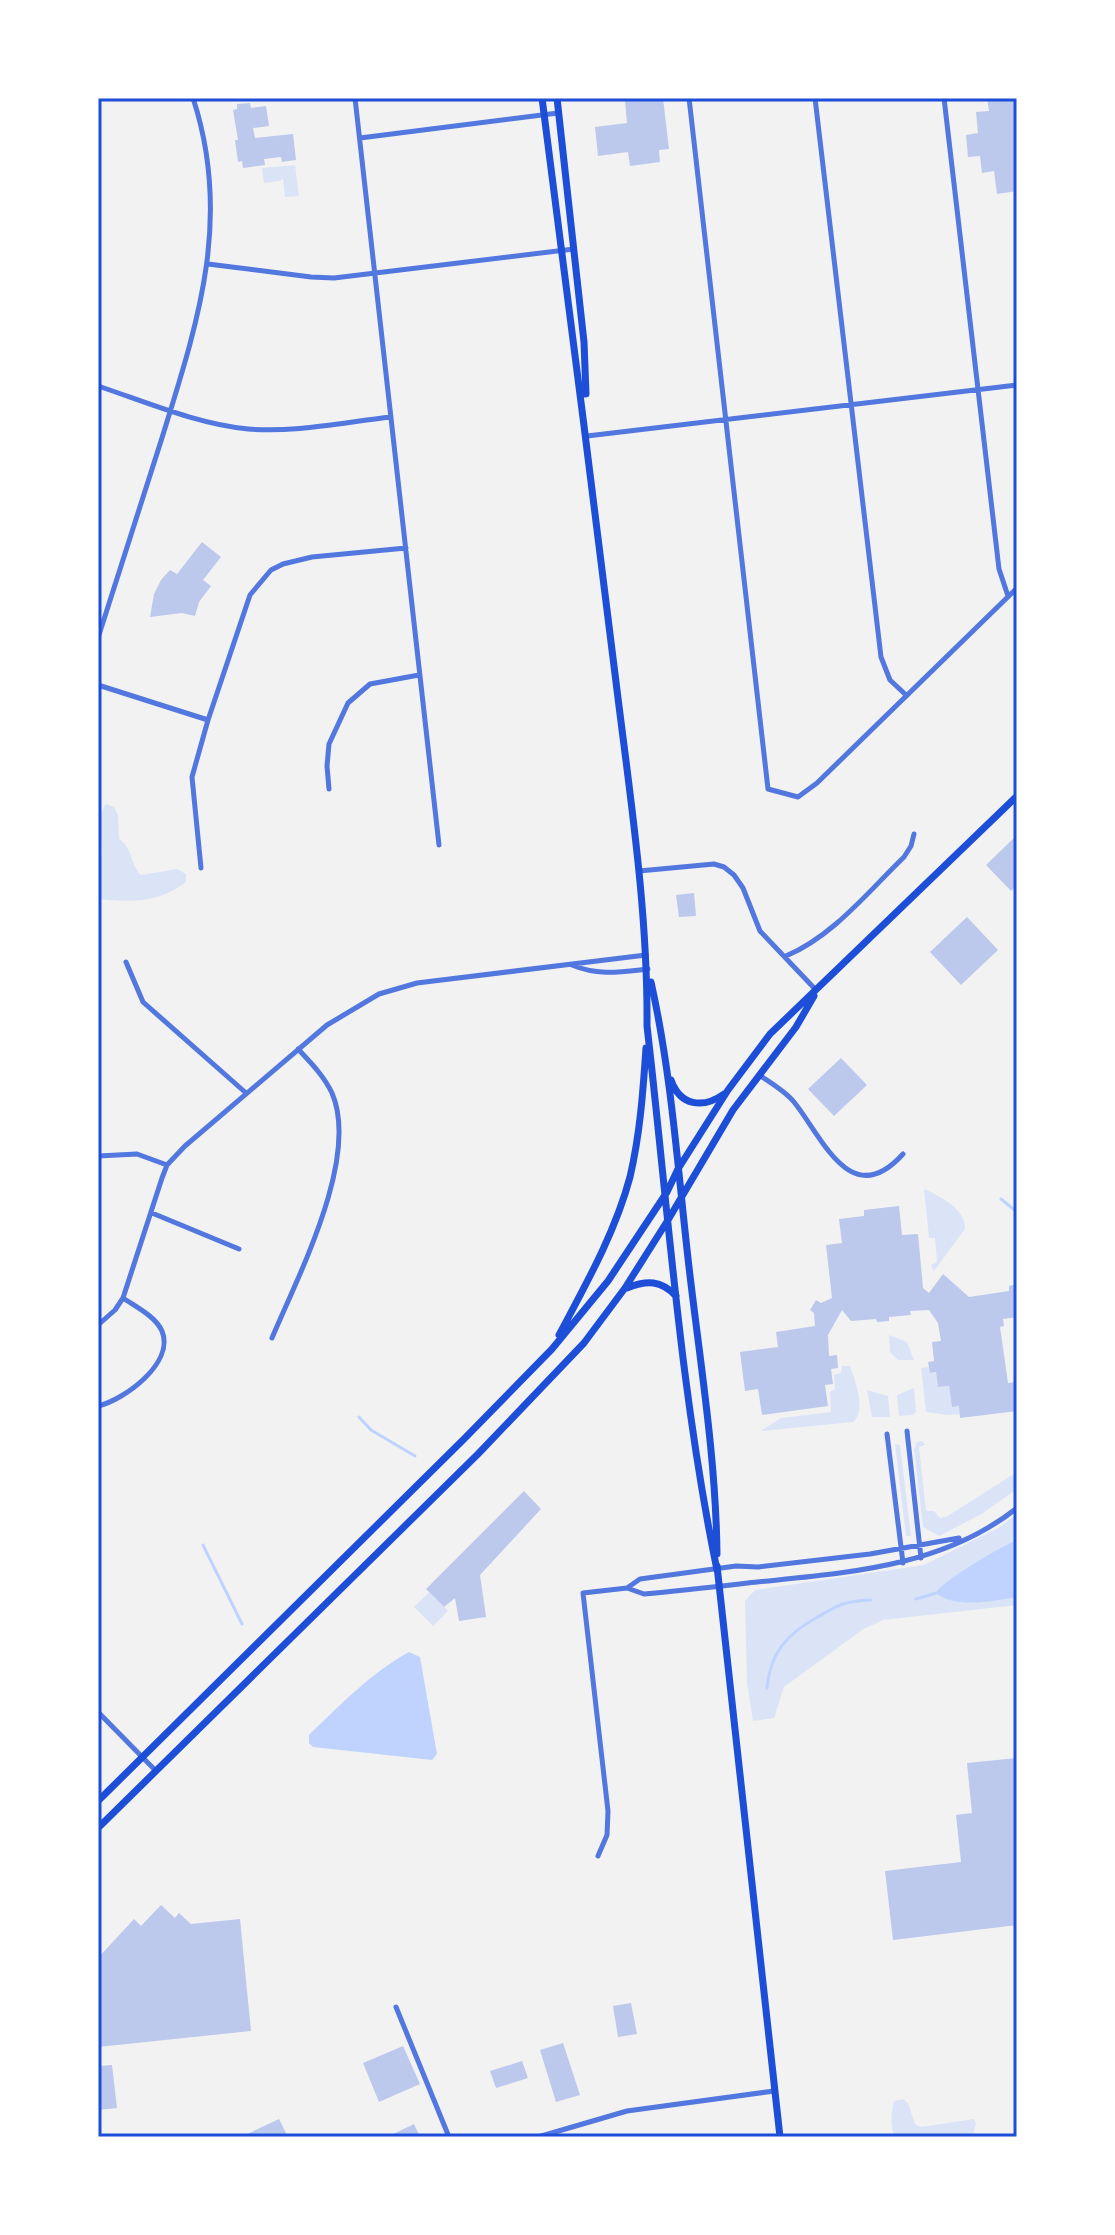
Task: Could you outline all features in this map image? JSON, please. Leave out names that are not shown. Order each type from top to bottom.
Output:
[{"type":"main road","points":[[542,98],[587,436],[648,969],[642,1109],[629,1179],[618,1215],[597,1262],[552,1349]]},
{"type":"main road","points":[[557,98],[584,342],[587,436]]},
{"type":"main road","points":[[98,1801],[552,1349],[608,1281],[667,1192],[728,1090],[770,1034],[1017,796]]},
{"type":"main road","points":[[648,969],[666,1063],[678,1169],[715,1505],[718,1587],[780,2137]]},
{"type":"main road","points":[[98,1828],[548,1384],[584,1343],[625,1288],[733,1110],[796,1027],[816,990]]},
{"type":"main road","points":[[647,1026],[678,1298],[707,1522],[717,1570]]},
{"type":"main road","points":[[666,1063],[675,1091],[689,1102],[709,1102],[728,1090]]},
{"type":"main road","points":[[625,1288],[651,1281],[662,1284],[678,1298]]},
{"type":"street","points":[[98,638],[197,323],[208,264],[212,227],[211,179],[193,98]]},
{"type":"street","points":[[355,98],[439,845]]},
{"type":"street","points":[[689,98],[765,783],[773,792],[798,797],[817,783],[1017,588]]},
{"type":"street","points":[[815,98],[881,657],[890,680],[906,695]]},
{"type":"street","points":[[944,98],[999,569],[1009,596]]},
{"type":"street","points":[[360,138],[559,113]]},
{"type":"street","points":[[208,264],[325,278],[574,249]]},
{"type":"street","points":[[587,436],[1017,385]]},
{"type":"street","points":[[98,386],[223,425],[257,429],[391,417]]},
{"type":"street","points":[[201,868],[192,777],[250,595],[271,570],[283,564],[312,557],[406,548]]},
{"type":"street","points":[[329,789],[329,744],[348,703],[370,684],[419,675]]},
{"type":"street","points":[[98,685],[208,720]]},
{"type":"street","points":[[786,956],[807,947],[826,933],[904,857],[914,834]]},
{"type":"street","points":[[639,871],[706,865],[724,867],[743,888],[760,931],[816,990]]},
{"type":"street","points":[[98,1325],[123,1298],[167,1165],[246,1093],[344,1013],[398,988],[647,955]]},
{"type":"street","points":[[126,962],[138,995],[152,1012],[246,1093]]},
{"type":"street","points":[[571,965],[606,973],[648,969]]},
{"type":"street","points":[[272,1338],[320,1220],[340,1142],[333,1095],[318,1070],[298,1049]]},
{"type":"street","points":[[759,1075],[793,1101],[816,1137],[849,1170],[866,1176],[876,1175],[885,1172],[903,1154]]},
{"type":"street","points":[[98,1156],[137,1154],[167,1165]]},
{"type":"street","points":[[152,1213],[239,1249]]},
{"type":"street","points":[[98,1406],[111,1403],[129,1392],[156,1364],[163,1352],[161,1329],[149,1315],[123,1298]]},
{"type":"street","points":[[907,1431],[921,1558]]},
{"type":"street","points":[[887,1434],[903,1563]]},
{"type":"street","points":[[598,1856],[607,1835],[608,1811],[583,1593],[627,1588],[644,1594],[875,1570],[921,1558],[976,1534],[1017,1508]]},
{"type":"street","points":[[627,1588],[640,1579],[921,1546],[976,1534]]},
{"type":"street","points":[[98,1712],[156,1771]]},
{"type":"street","points":[[396,2007],[449,2137]]},
{"type":"street","points":[[538,2137],[627,2111],[774,2091]]},
{"type":"shaded area","points":[[295,165],[299,196],[285,197],[283,178],[264,183],[262,168]]},
{"type":"shaded area","points":[[106,804],[114,807],[118,815],[119,839],[127,847],[141,875],[177,869],[186,874],[186,882],[165,894],[144,900],[98,899],[98,855],[102,855],[100,822]]},
{"type":"shaded area","points":[[924,1189],[957,1209],[965,1229],[934,1271],[931,1265],[937,1262],[935,1238],[929,1238]]},
{"type":"shaded area","points":[[889,1335],[907,1342],[914,1360],[898,1360],[890,1352]]},
{"type":"shaded area","points":[[842,1366],[850,1366],[859,1395],[859,1410],[853,1422],[761,1431],[781,1418],[831,1412],[830,1392],[835,1389],[834,1375],[841,1373]]},
{"type":"shaded area","points":[[929,1367],[930,1373],[936,1372],[938,1387],[949,1386],[952,1407],[959,1406],[960,1414],[926,1412],[921,1368]]},
{"type":"shaded area","points":[[914,1388],[916,1412],[899,1416],[897,1395]]},
{"type":"shaded area","points":[[867,1390],[888,1396],[890,1417],[872,1417]]},
{"type":"shaded area","points":[[922,1441],[925,1445],[919,1447],[926,1511],[934,1511],[940,1518],[946,1517],[1017,1472],[1017,1489],[980,1515],[939,1536],[923,1527],[914,1449],[917,1442]]},
{"type":"shaded area","points":[[895,1444],[900,1445],[911,1536],[906,1536]]},
{"type":"shaded area","points":[[1017,1514],[1017,1605],[883,1620],[862,1630],[784,1687],[774,1718],[753,1721],[747,1683],[745,1601],[755,1590],[924,1565],[998,1528]]},
{"type":"shaded area","points":[[429,1592],[448,1611],[433,1626],[414,1607]]},
{"type":"shaded area","points":[[903,2099],[908,2103],[915,2124],[921,2127],[974,2119],[976,2124],[972,2137],[895,2137],[893,2105],[894,2101]]},
{"type":"water","points":[[1017,1540],[1017,1597],[964,1602],[953,1601],[936,1593],[960,1573]]},
{"type":"water","points":[[409,1652],[420,1657],[437,1754],[432,1760],[313,1747],[309,1743],[309,1735],[344,1701]]},
{"type":"building","points":[[663,98],[669,149],[659,150],[660,162],[630,166],[628,152],[598,156],[595,127],[627,123],[625,101]]},
{"type":"building","points":[[987,98],[1017,98],[1017,191],[997,194],[994,171],[982,173],[980,156],[968,157],[966,135],[978,133],[976,112],[989,111]]},
{"type":"building","points":[[250,103],[251,108],[266,106],[269,126],[253,128],[255,138],[293,134],[296,160],[282,162],[281,157],[264,159],[265,165],[243,168],[242,161],[238,162],[233,110],[237,109],[237,104]]},
{"type":"building","points":[[202,542],[221,557],[203,580],[211,586],[199,602],[195,616],[182,613],[150,617],[154,594],[161,580],[170,570],[177,574]]},
{"type":"building","points":[[1017,835],[1017,885],[1011,891],[986,865]]},
{"type":"building","points":[[694,893],[696,916],[679,917],[676,895]]},
{"type":"building","points":[[967,917],[998,950],[961,985],[930,952]]},
{"type":"building","points":[[841,1058],[867,1085],[834,1116],[808,1089]]},
{"type":"building","points":[[899,1206],[902,1235],[918,1234],[923,1288],[929,1293],[943,1274],[969,1297],[1009,1291],[1009,1286],[1017,1284],[1017,1317],[1003,1319],[1004,1326],[1000,1327],[1008,1383],[1015,1382],[1017,1411],[960,1418],[959,1406],[952,1407],[949,1386],[938,1387],[936,1372],[930,1373],[928,1362],[934,1361],[932,1342],[941,1341],[938,1323],[929,1310],[910,1311],[911,1315],[889,1317],[889,1321],[877,1322],[876,1319],[851,1321],[842,1310],[828,1335],[829,1356],[837,1355],[838,1368],[831,1369],[833,1384],[825,1385],[828,1406],[762,1415],[758,1389],[745,1391],[740,1352],[778,1347],[776,1332],[815,1326],[814,1313],[810,1310],[816,1300],[821,1303],[832,1298],[826,1245],[842,1243],[839,1219],[864,1216],[864,1210]]},
{"type":"building","points":[[524,1491],[541,1509],[480,1575],[486,1617],[459,1621],[455,1598],[444,1607],[426,1589]]},
{"type":"building","points":[[1017,1758],[1017,1925],[893,1940],[885,1871],[961,1862],[956,1815],[972,1813],[967,1763]]},
{"type":"building","points":[[161,1905],[175,1918],[179,1913],[191,1924],[240,1919],[251,2031],[98,2047],[98,1958],[134,1919],[141,1926]]},
{"type":"building","points":[[631,2003],[637,2034],[618,2037],[613,2006]]},
{"type":"building","points":[[563,2043],[580,2095],[556,2102],[540,2050]]},
{"type":"building","points":[[403,2046],[420,2084],[379,2102],[363,2063]]},
{"type":"building","points":[[522,2061],[528,2078],[496,2088],[490,2071]]},
{"type":"building","points":[[112,2065],[117,2108],[98,2110],[98,2066]]},
{"type":"building","points":[[279,2119],[288,2137],[241,2137]]},
{"type":"building","points":[[414,2124],[420,2137],[387,2137]]},
{"type":"waterway","points":[[1001,1199],[1017,1212]]},
{"type":"waterway","points":[[359,1417],[371,1430],[415,1456]]},
{"type":"waterway","points":[[203,1545],[242,1624]]},
{"type":"waterway","points":[[916,1599],[936,1593]]},
{"type":"waterway","points":[[767,1688],[776,1655],[797,1631],[842,1604],[871,1600]]}]
